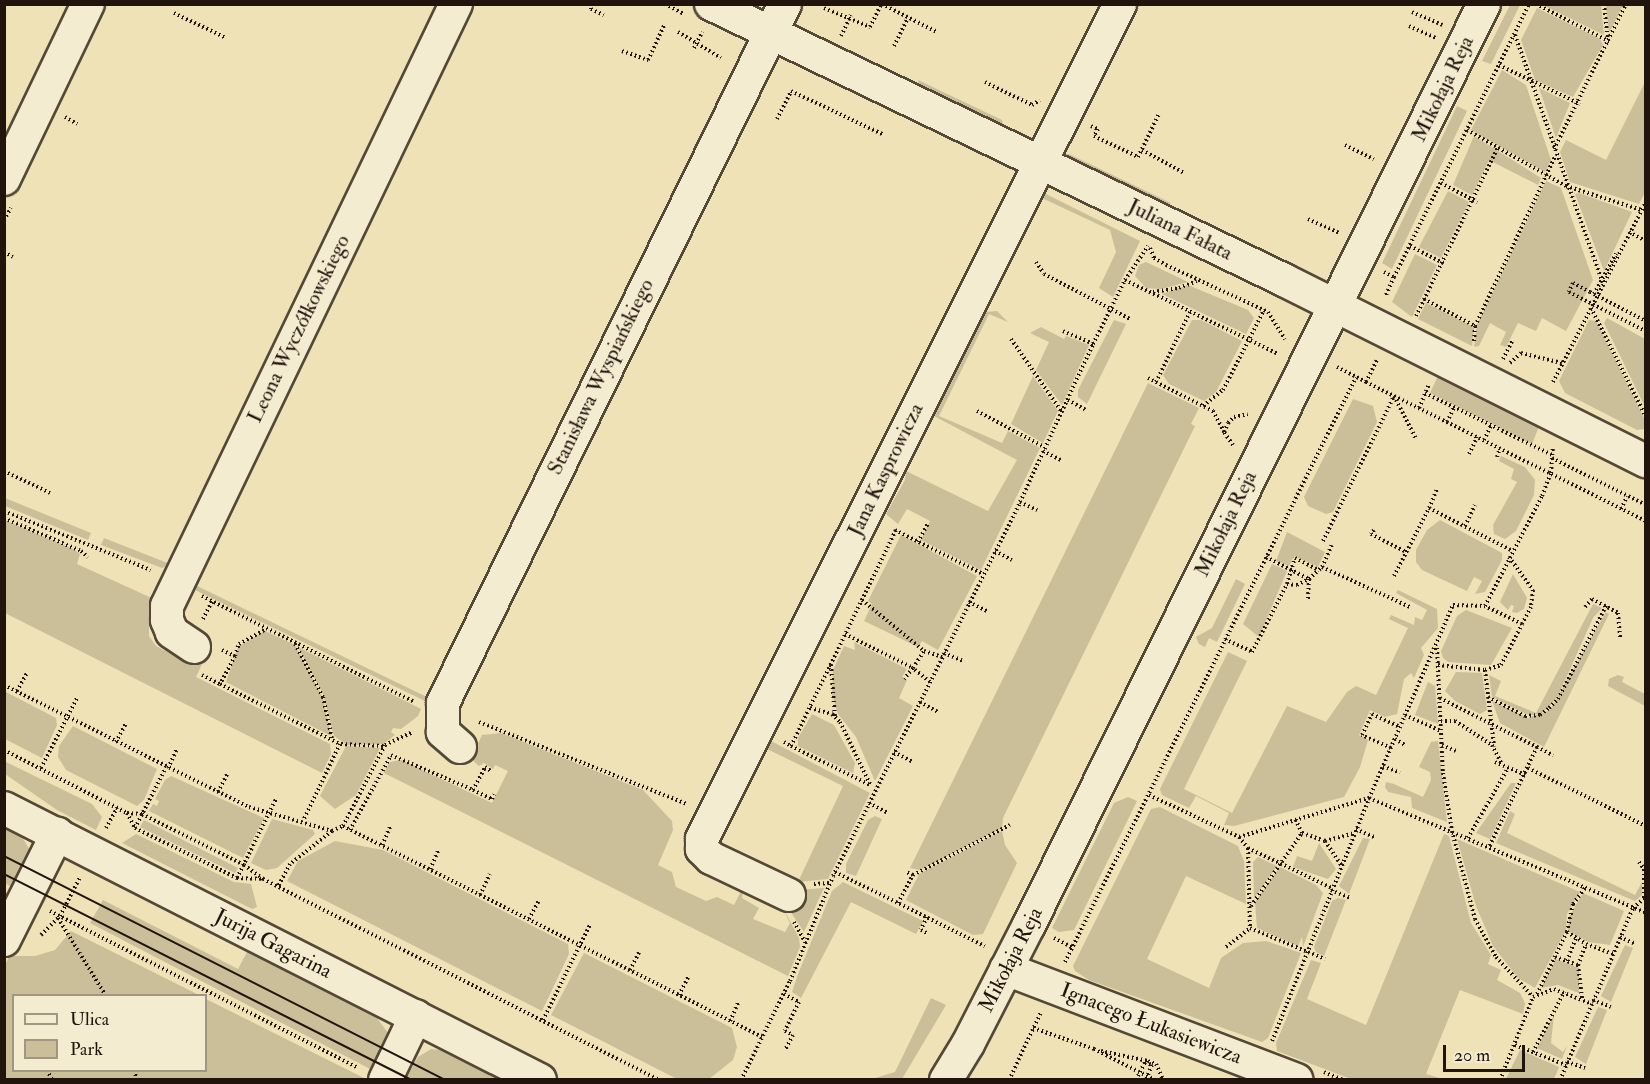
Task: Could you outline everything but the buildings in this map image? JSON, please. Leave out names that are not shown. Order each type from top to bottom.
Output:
[{"type":"street","points":[[4,179],[88,4]]},
{"type":"street","name":"Leona Wyczółkowskiego","points":[[194,647],[172,632],[167,620],[167,606],[456,4]]},
{"type":"street","name":"Stanisława Wyspiańskiego","points":[[464,732],[443,732],[442,703],[785,4]]},
{"type":"street","name":"Jana Kasprowicza","points":[[789,895],[711,858],[701,843],[1120,4]]},
{"type":"street","name":"Mikołaja Reja","points":[[946,1080],[968,1044],[1006,969],[1484,4]]},
{"type":"street","name":"Juliana Fałata","points":[[708,14],[771,33],[1335,305],[1646,461]]},
{"type":"street","name":"Jurija Gagarina","points":[[4,808],[540,1080]]},
{"type":"street","points":[[4,940],[57,834]]},
{"type":"street","name":"Ignacego Łukasiewicza","points":[[1006,969],[1296,1080]]},
{"type":"street","points":[[377,1077],[416,1016]]},
{"type":"street","name":"Mikołaja Reja","points":[[958,1080],[968,1044]]},
{"type":"path","points":[[591,4],[604,15]]},
{"type":"path","points":[[824,8],[870,27],[881,4],[937,32]]},
{"type":"path","points":[[1394,277],[1529,4]]},
{"type":"path","points":[[1536,4],[1610,41]]},
{"type":"path","points":[[1604,4],[1610,41]]},
{"type":"path","points":[[1554,150],[1610,41],[1626,4]]},
{"type":"path","points":[[1412,12],[1442,26]]},
{"type":"path","points":[[174,13],[226,38]]},
{"type":"path","points":[[695,45],[708,14]]},
{"type":"path","points":[[894,46],[907,19]]},
{"type":"path","points":[[622,51],[648,60],[664,25]]},
{"type":"path","points":[[1409,26],[1436,38]]},
{"type":"path","points":[[678,32],[695,45],[721,58]]},
{"type":"path","points":[[1514,34],[1566,186],[1603,284]]},
{"type":"path","points":[[1499,65],[1578,104]]},
{"type":"path","points":[[985,82],[1032,105],[1037,99],[1045,103]]},
{"type":"path","points":[[777,119],[791,91],[882,134]]},
{"type":"path","points":[[1088,124],[1098,129],[1094,136],[1138,157],[1159,114]]},
{"type":"path","points":[[1467,130],[1545,177],[1641,210]]},
{"type":"path","points":[[1346,145],[1376,160]]},
{"type":"path","points":[[1413,322],[1475,201],[1498,147]]},
{"type":"path","points":[[1142,150],[1184,172]]},
{"type":"path","points":[[1473,351],[1475,326],[1556,156]]},
{"type":"path","points":[[1441,183],[1475,201]]},
{"type":"path","points":[[1549,389],[1645,203]]},
{"type":"path","points":[[1308,219],[1341,234]]},
{"type":"path","points":[[1629,232],[1646,241]]},
{"type":"path","points":[[741,1080],[784,994],[804,940],[869,803],[874,787],[920,702],[1020,502],[1110,309],[1125,280],[1149,245]]},
{"type":"path","points":[[1410,246],[1444,263]]},
{"type":"path","points":[[4,252],[13,257]]},
{"type":"path","points":[[1592,293],[1616,254]]},
{"type":"path","points":[[1036,262],[1044,274],[1130,319]]},
{"type":"path","points":[[1125,280],[1278,354]]},
{"type":"path","points":[[1152,292],[1179,288],[1198,280]]},
{"type":"path","points":[[1646,321],[1573,283],[1569,292],[1592,306],[1646,331]]},
{"type":"path","points":[[1424,299],[1475,326]]},
{"type":"path","points":[[1592,306],[1646,417]]},
{"type":"path","points":[[1203,406],[1223,390],[1266,311],[1285,340]]},
{"type":"path","points":[[1156,382],[1190,312]]},
{"type":"path","points":[[1063,331],[1093,344]]},
{"type":"path","points":[[1011,339],[1062,412]]},
{"type":"path","points":[[1500,365],[1512,341]]},
{"type":"path","points":[[1512,358],[1529,353],[1562,363]]},
{"type":"path","points":[[1506,354],[1512,358]]},
{"type":"path","points":[[1508,369],[1512,358]]},
{"type":"path","points":[[1009,1080],[1053,986],[1356,377]]},
{"type":"path","points":[[1148,378],[1213,411],[1233,446]]},
{"type":"path","points":[[1365,382],[1646,521]]},
{"type":"path","points":[[1425,393],[1646,505]]},
{"type":"path","points":[[1394,396],[1416,439]]},
{"type":"path","points":[[1323,541],[1394,396]]},
{"type":"path","points":[[1068,400],[1086,410]]},
{"type":"path","points":[[1447,422],[1454,407]]},
{"type":"path","points":[[977,411],[1061,460]]},
{"type":"path","points":[[1224,432],[1234,417],[1249,414]]},
{"type":"path","points":[[1485,606],[1511,550],[1542,496],[1551,473],[1552,457],[1566,421]]},
{"type":"path","points":[[1484,440],[1491,425]]},
{"type":"path","points":[[1469,454],[1477,437]]},
{"type":"path","points":[[1497,457],[1500,448]]},
{"type":"path","points":[[4,471],[51,493]]},
{"type":"path","points":[[1394,576],[1437,489]]},
{"type":"path","points":[[1621,509],[1627,496]]},
{"type":"path","points":[[1020,502],[1036,510]]},
{"type":"path","points":[[1465,526],[1475,505]]},
{"type":"path","points":[[1429,508],[1511,550]]},
{"type":"path","points":[[4,511],[153,570]]},
{"type":"path","points":[[864,514],[982,574]]},
{"type":"path","points":[[4,518],[81,551],[88,557]]},
{"type":"path","points":[[918,542],[928,523]]},
{"type":"path","points":[[1374,530],[1371,534],[1406,552]]},
{"type":"path","points":[[1287,584],[1297,585],[1309,579],[1320,569],[1332,545]]},
{"type":"path","points":[[995,551],[1012,560]]},
{"type":"path","points":[[1438,665],[1485,669],[1501,664],[1531,607],[1533,590],[1509,556]]},
{"type":"path","points":[[1266,557],[1309,579]]},
{"type":"path","points":[[1225,639],[1253,652],[1287,584],[1295,558],[1410,607]]},
{"type":"path","points":[[1308,600],[1309,579]]},
{"type":"path","points":[[192,591],[426,708]]},
{"type":"path","points":[[1585,607],[1592,599],[1618,613],[1620,638]]},
{"type":"path","points":[[862,600],[924,651],[963,661]]},
{"type":"path","points":[[968,602],[987,611]]},
{"type":"path","points":[[1268,1051],[1369,798],[1437,648],[1453,605],[1485,606],[1522,624]]},
{"type":"path","points":[[1488,697],[1526,716],[1540,715],[1558,699],[1606,606]]},
{"type":"path","points":[[267,628],[239,644],[220,684],[340,744],[385,746]]},
{"type":"path","points":[[845,634],[912,668],[930,682]]},
{"type":"path","points":[[194,647],[201,650],[205,642],[235,656]]},
{"type":"path","points":[[294,642],[323,697],[332,740]]},
{"type":"path","points":[[1437,648],[1442,745],[1452,831],[1475,919],[1496,957],[1533,997]]},
{"type":"path","points":[[904,678],[924,651]]},
{"type":"path","points":[[831,663],[831,694],[836,717],[874,787]]},
{"type":"path","points":[[1485,669],[1494,747],[1502,765]]},
{"type":"path","points":[[17,691],[27,673]]},
{"type":"path","points":[[4,685],[218,792],[270,812],[332,831]]},
{"type":"path","points":[[41,768],[77,698]]},
{"type":"path","points":[[1440,698],[1553,755]]},
{"type":"path","points":[[920,702],[938,712]]},
{"type":"path","points":[[810,708],[836,717]]},
{"type":"path","points":[[1391,748],[1362,735],[1372,714],[1400,727]]},
{"type":"path","points":[[1405,715],[1441,732]]},
{"type":"path","points":[[1441,721],[1455,721],[1494,747]]},
{"type":"path","points":[[117,742],[126,723]]},
{"type":"path","points":[[464,732],[691,806]]},
{"type":"path","points":[[1395,740],[1405,745]]},
{"type":"path","points":[[303,821],[340,744]]},
{"type":"path","points":[[1442,745],[1456,751]]},
{"type":"path","points":[[791,746],[874,787]]},
{"type":"path","points":[[1489,847],[1537,747]]},
{"type":"path","points":[[135,828],[177,749]]},
{"type":"path","points":[[4,750],[127,813],[142,814],[244,865],[262,879],[660,1080]]},
{"type":"path","points":[[894,752],[913,762]]},
{"type":"path","points":[[350,830],[391,754],[492,799],[494,794]]},
{"type":"path","points":[[1495,762],[1525,775]]},
{"type":"path","points":[[1383,766],[1400,773]]},
{"type":"path","points":[[473,790],[485,767],[491,771]]},
{"type":"path","points":[[1468,838],[1508,768]]},
{"type":"path","points":[[1528,768],[1646,826]]},
{"type":"path","points":[[218,792],[227,774]]},
{"type":"path","points":[[1149,795],[1239,837],[1248,848],[1350,898]]},
{"type":"path","points":[[1239,837],[1295,818],[1369,798],[1646,913]]},
{"type":"path","points":[[237,878],[276,799]]},
{"type":"path","points":[[869,803],[888,813]]},
{"type":"path","points":[[103,834],[117,808]]},
{"type":"path","points":[[127,813],[135,828],[237,878],[262,879]]},
{"type":"path","points":[[1295,818],[1302,833],[1325,841],[1356,831],[1374,837]]},
{"type":"path","points":[[382,845],[391,825]]},
{"type":"path","points":[[898,903],[913,875],[1010,825]]},
{"type":"path","points":[[278,887],[290,864],[332,831],[341,827],[382,845],[762,1037]]},
{"type":"path","points":[[1250,907],[1302,833]]},
{"type":"path","points":[[1325,841],[1341,866]]},
{"type":"path","points":[[1248,848],[1250,928]]},
{"type":"path","points":[[430,869],[439,849]]},
{"type":"path","points":[[1560,1080],[1633,908],[1645,898],[1644,869],[1639,862]]},
{"type":"path","points":[[835,872],[985,946]]},
{"type":"path","points":[[906,872],[913,875]]},
{"type":"path","points":[[480,895],[490,874]]},
{"type":"path","points":[[823,884],[831,883]]},
{"type":"path","points":[[1538,994],[1567,932],[1573,904],[1585,888]]},
{"type":"path","points":[[529,919],[539,900]]},
{"type":"path","points":[[42,907],[377,1077]]},
{"type":"path","points":[[927,917],[921,930],[927,933]]},
{"type":"path","points":[[58,918],[105,994]]},
{"type":"path","points":[[543,1020],[590,925]]},
{"type":"path","points":[[1250,928],[1325,960]]},
{"type":"path","points":[[1226,946],[1250,928]]},
{"type":"path","points":[[1567,932],[1586,945],[1613,954]]},
{"type":"path","points":[[1620,938],[1636,944]]},
{"type":"path","points":[[1567,961],[1576,939]]},
{"type":"path","points":[[1578,965],[1586,945]]},
{"type":"path","points":[[630,970],[640,950]]},
{"type":"path","points":[[1555,957],[1578,965],[1581,969],[1581,999]]},
{"type":"path","points":[[679,995],[689,975]]},
{"type":"path","points":[[1500,1080],[1533,997],[1554,989],[1611,1007]]},
{"type":"path","points":[[1533,1052],[1564,992]]},
{"type":"path","points":[[784,994],[799,1002],[785,1031],[793,1035],[786,1050]]},
{"type":"path","points":[[730,1021],[739,1001]]},
{"type":"path","points":[[1033,1028],[1094,1050],[1156,1064],[1162,1080]]},
{"type":"path","points":[[1515,1045],[1567,1064],[1585,1068]]},
{"type":"path","points":[[1094,1050],[1155,1080]]},
{"type":"path","points":[[1502,1059],[1508,1062]]},
{"type":"path","points":[[1137,1080],[1147,1063]]},
{"type":"path","points":[[1146,1080],[1152,1065],[1147,1063]]},
{"type":"green space","points":[[1510,5],[1520,5],[1491,64],[1482,61]]},
{"type":"green space","points":[[1543,5],[1601,5],[1604,35]]},
{"type":"green space","points":[[1606,5],[1623,5],[1609,33]]},
{"type":"green space","points":[[1537,8],[1600,39],[1603,45],[1573,97],[1535,80],[1521,40]]},
{"type":"green space","points":[[1502,70],[1526,85],[1551,160],[1545,172],[1471,130]]},
{"type":"green space","points":[[918,80],[1002,120],[1004,129],[920,89]]},
{"type":"green space","points":[[1645,82],[1645,192],[1639,204],[1570,182],[1560,152],[1566,140],[1606,160]]},
{"type":"green space","points":[[1539,88],[1570,103],[1556,138]]},
{"type":"green space","points":[[1457,106],[1467,111],[1392,269],[1382,263]]},
{"type":"green space","points":[[1474,136],[1541,178],[1538,185],[1489,160],[1472,195],[1453,185]]},
{"type":"green space","points":[[1064,154],[1069,154],[1171,203],[1166,206]]},
{"type":"green space","points":[[1546,181],[1561,188],[1593,280],[1566,331],[1542,318],[1536,331],[1518,323],[1506,347],[1500,345],[1506,332],[1490,323],[1479,346],[1474,347],[1477,325]]},
{"type":"green space","points":[[1448,191],[1469,202],[1441,258],[1419,247]]},
{"type":"green space","points":[[1044,193],[1140,241],[1113,297],[1099,288],[1116,252],[1110,230],[1042,198]]},
{"type":"green space","points":[[1579,193],[1632,212],[1604,271],[1575,194]]},
{"type":"green space","points":[[1415,254],[1437,265],[1412,317],[1392,302]]},
{"type":"green space","points":[[1146,262],[1188,282],[1161,289],[1146,288],[1135,276],[1139,265]]},
{"type":"green space","points":[[1188,285],[1248,310],[1254,318],[1246,334],[1162,294]]},
{"type":"green space","points":[[1426,303],[1474,327],[1472,346],[1418,319]]},
{"type":"green space","points":[[997,311],[1008,322],[989,314],[939,416],[1002,443],[1008,431],[1040,448],[981,570],[921,540],[930,521],[907,509],[898,524],[886,514],[905,480],[906,471],[988,511],[1017,460],[934,416],[986,312]]},
{"type":"green space","points":[[1607,318],[1645,339],[1645,407],[1604,323]]},
{"type":"green space","points":[[1114,320],[1126,324],[1087,404],[1078,397],[1078,390]]},
{"type":"green space","points":[[1192,320],[1201,320],[1242,341],[1216,392],[1204,401],[1169,384],[1163,375]]},
{"type":"green space","points":[[1589,320],[1596,321],[1645,420],[1644,429],[1637,430],[1565,393],[1559,381]]},
{"type":"green space","points":[[1041,327],[1064,339],[1066,336],[1089,345],[1062,405],[1036,370],[1049,342],[1030,333]]},
{"type":"green space","points":[[1439,374],[1540,424],[1532,444],[1430,393]]},
{"type":"green space","points":[[1033,376],[1058,411],[1043,443],[1011,424]]},
{"type":"green space","points":[[1148,383],[1199,408],[1191,424],[1195,426],[1003,818],[1002,828],[920,870],[910,868]]},
{"type":"green space","points":[[1353,399],[1373,406],[1377,422],[1333,512],[1326,514],[1308,506],[1304,497]]},
{"type":"green space","points":[[1501,456],[1525,467],[1535,480],[1534,495],[1516,531],[1505,539],[1494,534],[1493,525],[1517,482],[1511,479],[1514,469],[1499,461]]},
{"type":"green space","points":[[5,498],[91,533],[88,540],[5,506]]},
{"type":"green space","points":[[4,520],[73,549],[80,554],[77,564],[156,600],[149,625],[149,636],[156,646],[192,664],[196,657],[204,660],[196,677],[330,744],[331,754],[322,773],[5,613]]},
{"type":"green space","points":[[1440,520],[1502,553],[1502,560],[1485,592],[1475,594],[1482,581],[1474,577],[1467,591],[1422,570],[1416,562],[1416,550],[1427,530]]},
{"type":"green space","points":[[1287,532],[1325,552],[1318,567],[1294,556],[1289,566],[1276,561]]},
{"type":"green space","points":[[901,535],[977,576],[938,650],[922,641],[918,647],[864,621],[872,604],[868,601]]},
{"type":"green space","points":[[104,538],[170,564],[162,568],[101,545]]},
{"type":"green space","points":[[1272,564],[1287,571],[1259,637],[1243,624]]},
{"type":"green space","points":[[1513,574],[1527,598],[1524,609],[1517,613],[1512,612],[1514,606],[1511,605],[1508,610],[1500,602]]},
{"type":"green space","points":[[1236,579],[1245,584],[1217,642],[1209,638],[1205,647],[1199,644],[1196,637],[1212,628]]},
{"type":"green space","points":[[197,586],[427,697],[425,701],[195,590]]},
{"type":"green space","points":[[1398,590],[1437,609],[1438,628],[1421,648],[1424,655],[1414,678],[1411,673],[1404,679],[1397,714],[1385,717],[1370,710],[1359,735],[1368,740],[1360,767],[1344,797],[1234,826],[1224,825],[1229,813],[1196,796],[1189,808],[1162,795],[1160,789],[1228,652],[1247,661],[1184,789],[1232,813],[1287,706],[1326,722],[1347,692],[1356,686],[1376,695],[1408,628],[1389,619],[1391,615],[1414,625],[1415,617],[1422,620],[1427,610],[1396,593]]},
{"type":"green space","points":[[1593,604],[1602,608],[1593,618],[1558,696],[1548,708],[1542,713],[1526,714],[1492,697],[1489,675],[1501,681],[1495,696],[1536,713]]},
{"type":"green space","points":[[1466,610],[1512,628],[1491,665],[1448,662],[1443,658],[1441,651],[1457,616]]},
{"type":"green space","points":[[1606,612],[1609,614],[1544,747],[1500,723],[1492,701],[1528,718],[1550,710]]},
{"type":"green space","points":[[265,631],[295,645],[323,698],[331,736],[226,682],[238,647]]},
{"type":"green space","points":[[854,642],[907,669],[902,677],[907,680],[899,698],[913,706],[875,781],[856,737],[838,714],[832,695],[833,670],[844,646],[855,650]]},
{"type":"green space","points":[[298,647],[421,709],[418,716],[401,729],[393,728],[391,732],[395,735],[383,744],[347,745],[334,736],[323,694]]},
{"type":"green space","points":[[1456,672],[1482,673],[1487,710],[1480,714],[1455,701],[1445,691]]},
{"type":"green space","points":[[1618,675],[1624,677],[1622,682],[1645,694],[1645,706],[1608,686],[1609,679]]},
{"type":"green space","points":[[1428,682],[1435,686],[1438,724],[1415,715]]},
{"type":"green space","points":[[4,691],[56,718],[57,725],[42,758],[5,739]]},
{"type":"green space","points":[[812,714],[834,725],[855,763],[853,773],[798,746],[798,738]]},
{"type":"green space","points":[[73,726],[157,769],[144,800],[137,806],[66,770],[58,757],[59,746]]},
{"type":"green space","points":[[501,733],[643,790],[672,821],[673,830],[658,865],[672,872],[676,887],[706,901],[717,897],[734,905],[744,885],[742,898],[759,908],[753,919],[785,932],[790,923],[781,904],[799,938],[800,947],[788,976],[384,773],[390,762],[401,760],[492,803],[508,771],[495,765],[493,769],[484,763],[479,766],[471,759],[482,735]]},
{"type":"green space","points":[[771,741],[870,793],[828,879],[798,882],[843,786],[767,749]]},
{"type":"green space","points":[[1438,741],[1447,822],[1412,808],[1411,797],[1388,792],[1385,787],[1386,782],[1394,784],[1423,797],[1431,780],[1430,772],[1419,767],[1431,742]]},
{"type":"green space","points":[[346,746],[380,748],[356,795],[335,809],[320,796]]},
{"type":"green space","points":[[4,761],[92,804],[102,817],[96,830],[57,810],[5,774]]},
{"type":"green space","points":[[171,776],[264,818],[243,858],[149,811],[153,804],[157,806],[159,801],[155,799],[165,780]]},
{"type":"green space","points":[[1511,783],[1516,783],[1490,839],[1476,833]]},
{"type":"green space","points":[[1128,797],[1137,801],[1074,930],[1059,932],[1052,928],[1114,803]]},
{"type":"green space","points":[[1160,807],[1238,846],[1244,861],[1246,904],[1186,876],[1147,959],[1209,988],[1221,958],[1243,943],[1266,941],[1301,953],[1268,1038],[1262,1042],[1089,980],[1075,971],[1073,966],[1151,809]]},
{"type":"green space","points":[[1510,811],[1515,814],[1507,833],[1635,895],[1642,882],[1642,895],[1635,901],[1496,843]]},
{"type":"green space","points":[[875,816],[882,819],[856,876],[846,873],[846,864],[868,820]]},
{"type":"green space","points":[[272,819],[313,830],[315,834],[277,868],[266,870],[251,863]]},
{"type":"green space","points":[[144,820],[238,868],[235,873],[140,827]]},
{"type":"green space","points":[[4,828],[22,837],[31,852],[16,890],[5,883]]},
{"type":"green space","points":[[1002,831],[1005,845],[1017,863],[983,934],[973,935],[906,900],[919,874]]},
{"type":"green space","points":[[136,834],[234,882],[251,884],[257,907],[252,909],[122,843]]},
{"type":"green space","points":[[1444,834],[1449,836],[1471,923],[1491,955],[1488,964],[1501,970],[1497,980],[1520,993],[1525,1003],[1523,1014],[1460,990],[1426,1074],[1443,1079],[1351,1079],[1277,1051],[1276,1043],[1311,960],[1321,963],[1307,999],[1366,1025]]},
{"type":"green space","points":[[1363,838],[1370,839],[1349,894],[1339,886]]},
{"type":"green space","points":[[1457,839],[1580,892],[1567,914],[1566,930],[1535,988],[1518,978],[1493,946],[1476,906]]},
{"type":"green space","points":[[335,841],[383,850],[568,944],[569,954],[542,1011],[287,881],[298,861]]},
{"type":"green space","points":[[1319,843],[1336,869],[1328,879],[1293,867],[1297,856],[1312,861]]},
{"type":"green space","points":[[1258,857],[1277,866],[1254,898],[1253,862]]},
{"type":"green space","points":[[1280,867],[1316,885],[1323,893],[1303,947],[1302,937],[1298,946],[1257,928],[1255,902]]},
{"type":"green space","points":[[843,882],[923,921],[916,934],[851,902],[801,998],[792,992],[798,974],[832,891]]},
{"type":"green space","points":[[824,888],[804,932],[788,908],[797,890]]},
{"type":"green space","points":[[1583,893],[1624,911],[1610,945],[1588,942],[1568,931],[1569,917]]},
{"type":"green space","points":[[1338,898],[1346,900],[1324,956],[1316,952],[1314,947],[1332,901]]},
{"type":"green space","points":[[103,900],[238,969],[247,952],[377,1018],[388,1033],[388,1043],[374,1071],[90,923]]},
{"type":"green space","points":[[71,931],[197,994],[12,994],[12,1072],[207,1072],[207,1000],[366,1079],[5,1079],[5,966],[9,956],[35,956],[55,950]]},
{"type":"green space","points":[[1625,945],[1633,948],[1611,1002],[1601,996]]},
{"type":"green space","points":[[584,953],[732,1028],[737,1047],[733,1060],[709,1079],[677,1079],[551,1015]]},
{"type":"green space","points":[[1556,959],[1579,968],[1579,993],[1558,985],[1541,988]]},
{"type":"green space","points":[[931,998],[946,1005],[902,1079],[872,1079],[895,1072]]},
{"type":"green space","points":[[1598,1007],[1607,1010],[1586,1064],[1575,1057]]},
{"type":"green space","points":[[1554,1015],[1551,1043],[1563,1052],[1567,1046],[1562,1059],[1537,1048]]},
{"type":"green space","points":[[431,1049],[440,1050],[498,1079],[406,1079],[418,1057]]},
{"type":"green space","points":[[1520,1050],[1559,1067],[1554,1079],[1506,1079]]},
{"type":"tram line","points":[[4,856],[445,1080]]},
{"type":"tram line","points":[[4,874],[412,1080]]}]
